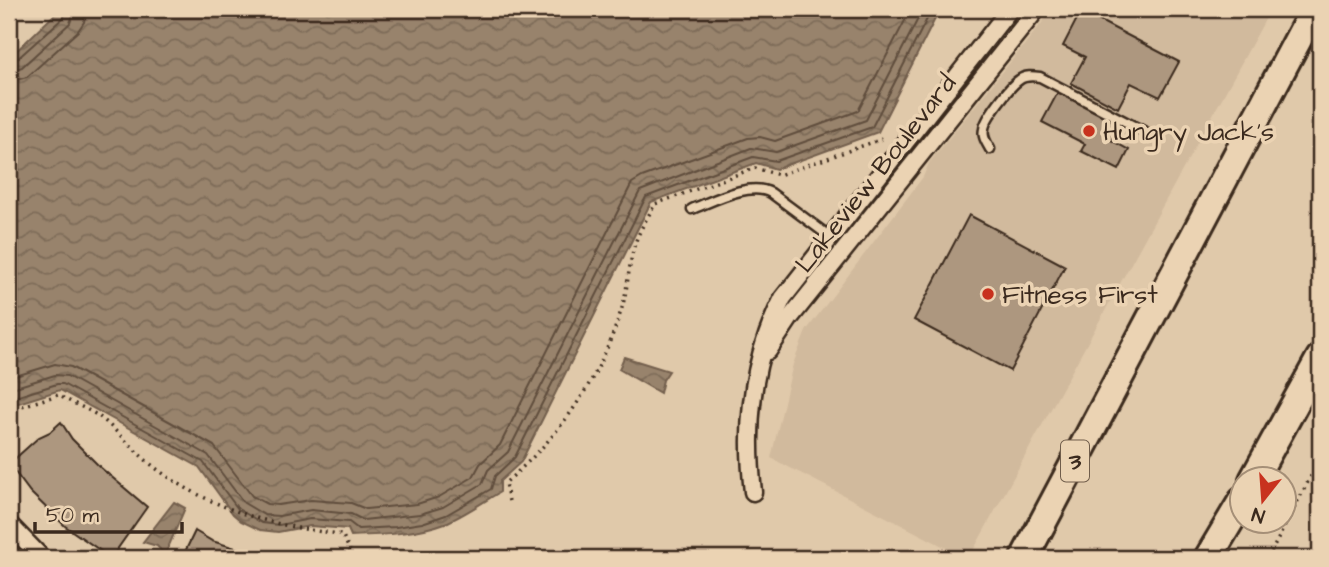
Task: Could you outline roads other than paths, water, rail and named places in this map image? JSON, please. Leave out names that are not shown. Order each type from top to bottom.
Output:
[{"type":"main road","name":"3","points":[[1024,558],[1312,12]]},
{"type":"main road","points":[[1262,466],[1320,358]]},
{"type":"main road","points":[[1208,558],[1228,523]]},
{"type":"street","name":"Lakeview Boulevard","points":[[753,492],[748,427],[766,335],[783,298],[829,236],[1010,9]]},
{"type":"street","name":"Lakeview Boulevard","points":[[758,372],[778,336],[1037,9]]},
{"type":"street","points":[[903,142],[920,156]]},
{"type":"street","points":[[829,236],[846,249]]},
{"type":"street","points":[[9,524],[42,558]]},
{"type":"street","points":[[9,552],[16,558]]},
{"type":"lane","points":[[989,149],[983,136],[988,117],[1019,79],[1028,76],[1040,77],[1151,135]]},
{"type":"lane","points":[[692,209],[746,190],[760,188],[771,193],[829,236]]},
{"type":"water","points":[[66,9],[940,9],[878,132],[776,169],[756,163],[651,202],[521,462],[500,481],[500,492],[436,526],[400,533],[351,536],[348,529],[310,526],[278,532],[260,530],[241,521],[199,467],[60,390],[9,406],[9,58],[55,14]]},
{"type":"water","points":[[624,357],[669,371],[663,380],[660,393],[619,369]]},
{"type":"water","points":[[174,502],[185,508],[165,555],[157,546],[143,542]]},
{"type":"place","name":"Hungry Jack's","points":[[1089,131]]},
{"type":"place","name":"Fitness First","points":[[988,294]]}]
